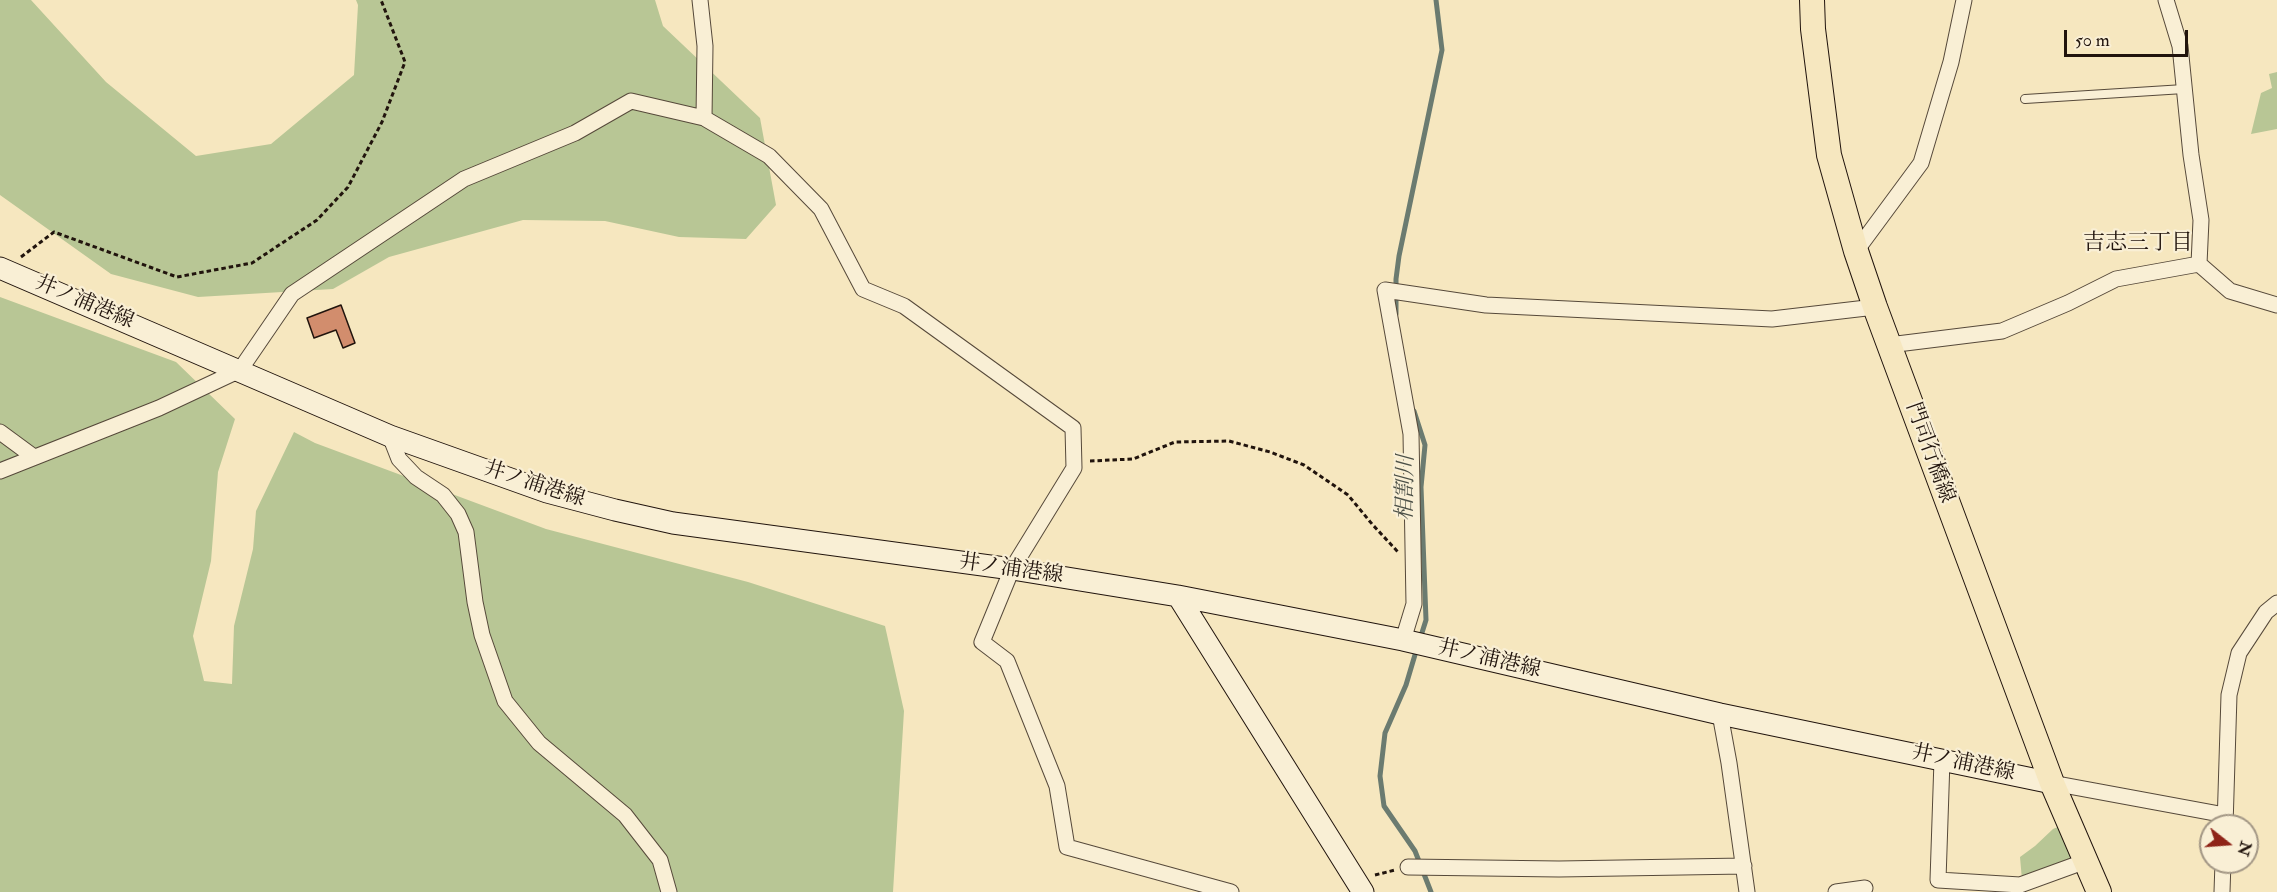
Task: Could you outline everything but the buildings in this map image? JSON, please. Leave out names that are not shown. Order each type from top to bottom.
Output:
[{"type":"main road","name":"門司行橋線","points":[[1812,0],[1813,29],[1829,155],[1856,251],[2052,783],[2099,892]]},
{"type":"main road","name":"井ノ浦港線","points":[[3,269],[390,436],[547,492],[673,524],[1012,569],[1178,596],[1402,640],[1720,714],[2052,783]]},
{"type":"main road","points":[[1178,596],[1357,888]]},
{"type":"street","points":[[700,0],[705,46],[704,118]]},
{"type":"street","points":[[1856,251],[1921,163],[1951,62],[1964,0]]},
{"type":"street","points":[[2166,0],[2180,46],[2191,155],[2201,220],[2199,264]]},
{"type":"street","points":[[0,471],[159,408],[240,370],[292,294],[464,179],[575,133],[631,101],[704,118],[769,156],[821,209],[862,290],[904,306],[1073,428],[1074,468],[1012,569],[982,642],[1007,661],[1057,786],[1066,847],[1231,892]]},
{"type":"street","points":[[2199,264],[2230,291],[2277,305]]},
{"type":"street","points":[[1889,345],[2002,331],[2068,303],[2116,279],[2199,264]]},
{"type":"street","points":[[1402,640],[1414,604],[1411,434],[1385,290],[1486,305],[1772,319],[1875,307]]},
{"type":"street","points":[[0,432],[34,457]]},
{"type":"street","points":[[390,436],[399,459],[416,477],[443,495],[458,514],[466,532],[475,602],[482,635],[505,701],[539,743],[625,815],[660,860],[669,892]]},
{"type":"street","points":[[2225,814],[2229,695],[2238,653],[2266,612],[2277,603]]},
{"type":"street","points":[[1720,714],[1747,892]]},
{"type":"street","points":[[1942,760],[1938,880],[2020,885],[2086,861]]},
{"type":"street","points":[[2052,783],[2199,815]]},
{"type":"street","points":[[1408,867],[1744,866]]},
{"type":"street","points":[[2223,874],[2223,892]]},
{"type":"street","points":[[1837,892],[1865,888]]},
{"type":"lane","points":[[2025,99],[2184,89]]},
{"type":"path","points":[[3,269],[54,232],[177,277],[252,263],[317,220],[348,187],[381,122],[405,62],[381,0]]},
{"type":"path","points":[[1075,462],[1132,459],[1175,442],[1229,441],[1269,452],[1304,465],[1348,495],[1412,566]]},
{"type":"path","points":[[1357,888],[1408,867]]},
{"type":"green space","points":[[0,0],[31,0],[106,82],[196,156],[271,144],[354,75],[358,5],[356,0],[655,0],[663,26],[760,118],[776,205],[746,239],[679,237],[605,221],[523,220],[389,257],[333,289],[198,297],[111,274],[0,195]]},
{"type":"green space","points":[[2277,72],[2277,129],[2251,134],[2261,93],[2272,88],[2269,74]]},
{"type":"green space","points":[[0,297],[176,362],[235,419],[218,472],[211,561],[193,636],[204,681],[232,684],[234,626],[253,549],[256,511],[294,432],[315,443],[546,529],[748,582],[885,626],[904,711],[893,892],[0,892]]},
{"type":"green space","points":[[2067,823],[2083,862],[2022,880],[2020,857],[2053,829]]},
{"type":"waterway","name":"相割川","points":[[1396,314],[1396,279],[1399,256],[1442,50],[1436,0]]},
{"type":"waterway","name":"相割川","points":[[1414,411],[1425,445],[1421,487],[1426,620],[1420,639]]},
{"type":"waterway","name":"相割川","points":[[1417,648],[1406,685],[1385,733],[1380,776],[1384,806],[1415,851],[1431,892]]},
{"type":"district","name":"吉志三丁目","points":[[2138,244]]}]
